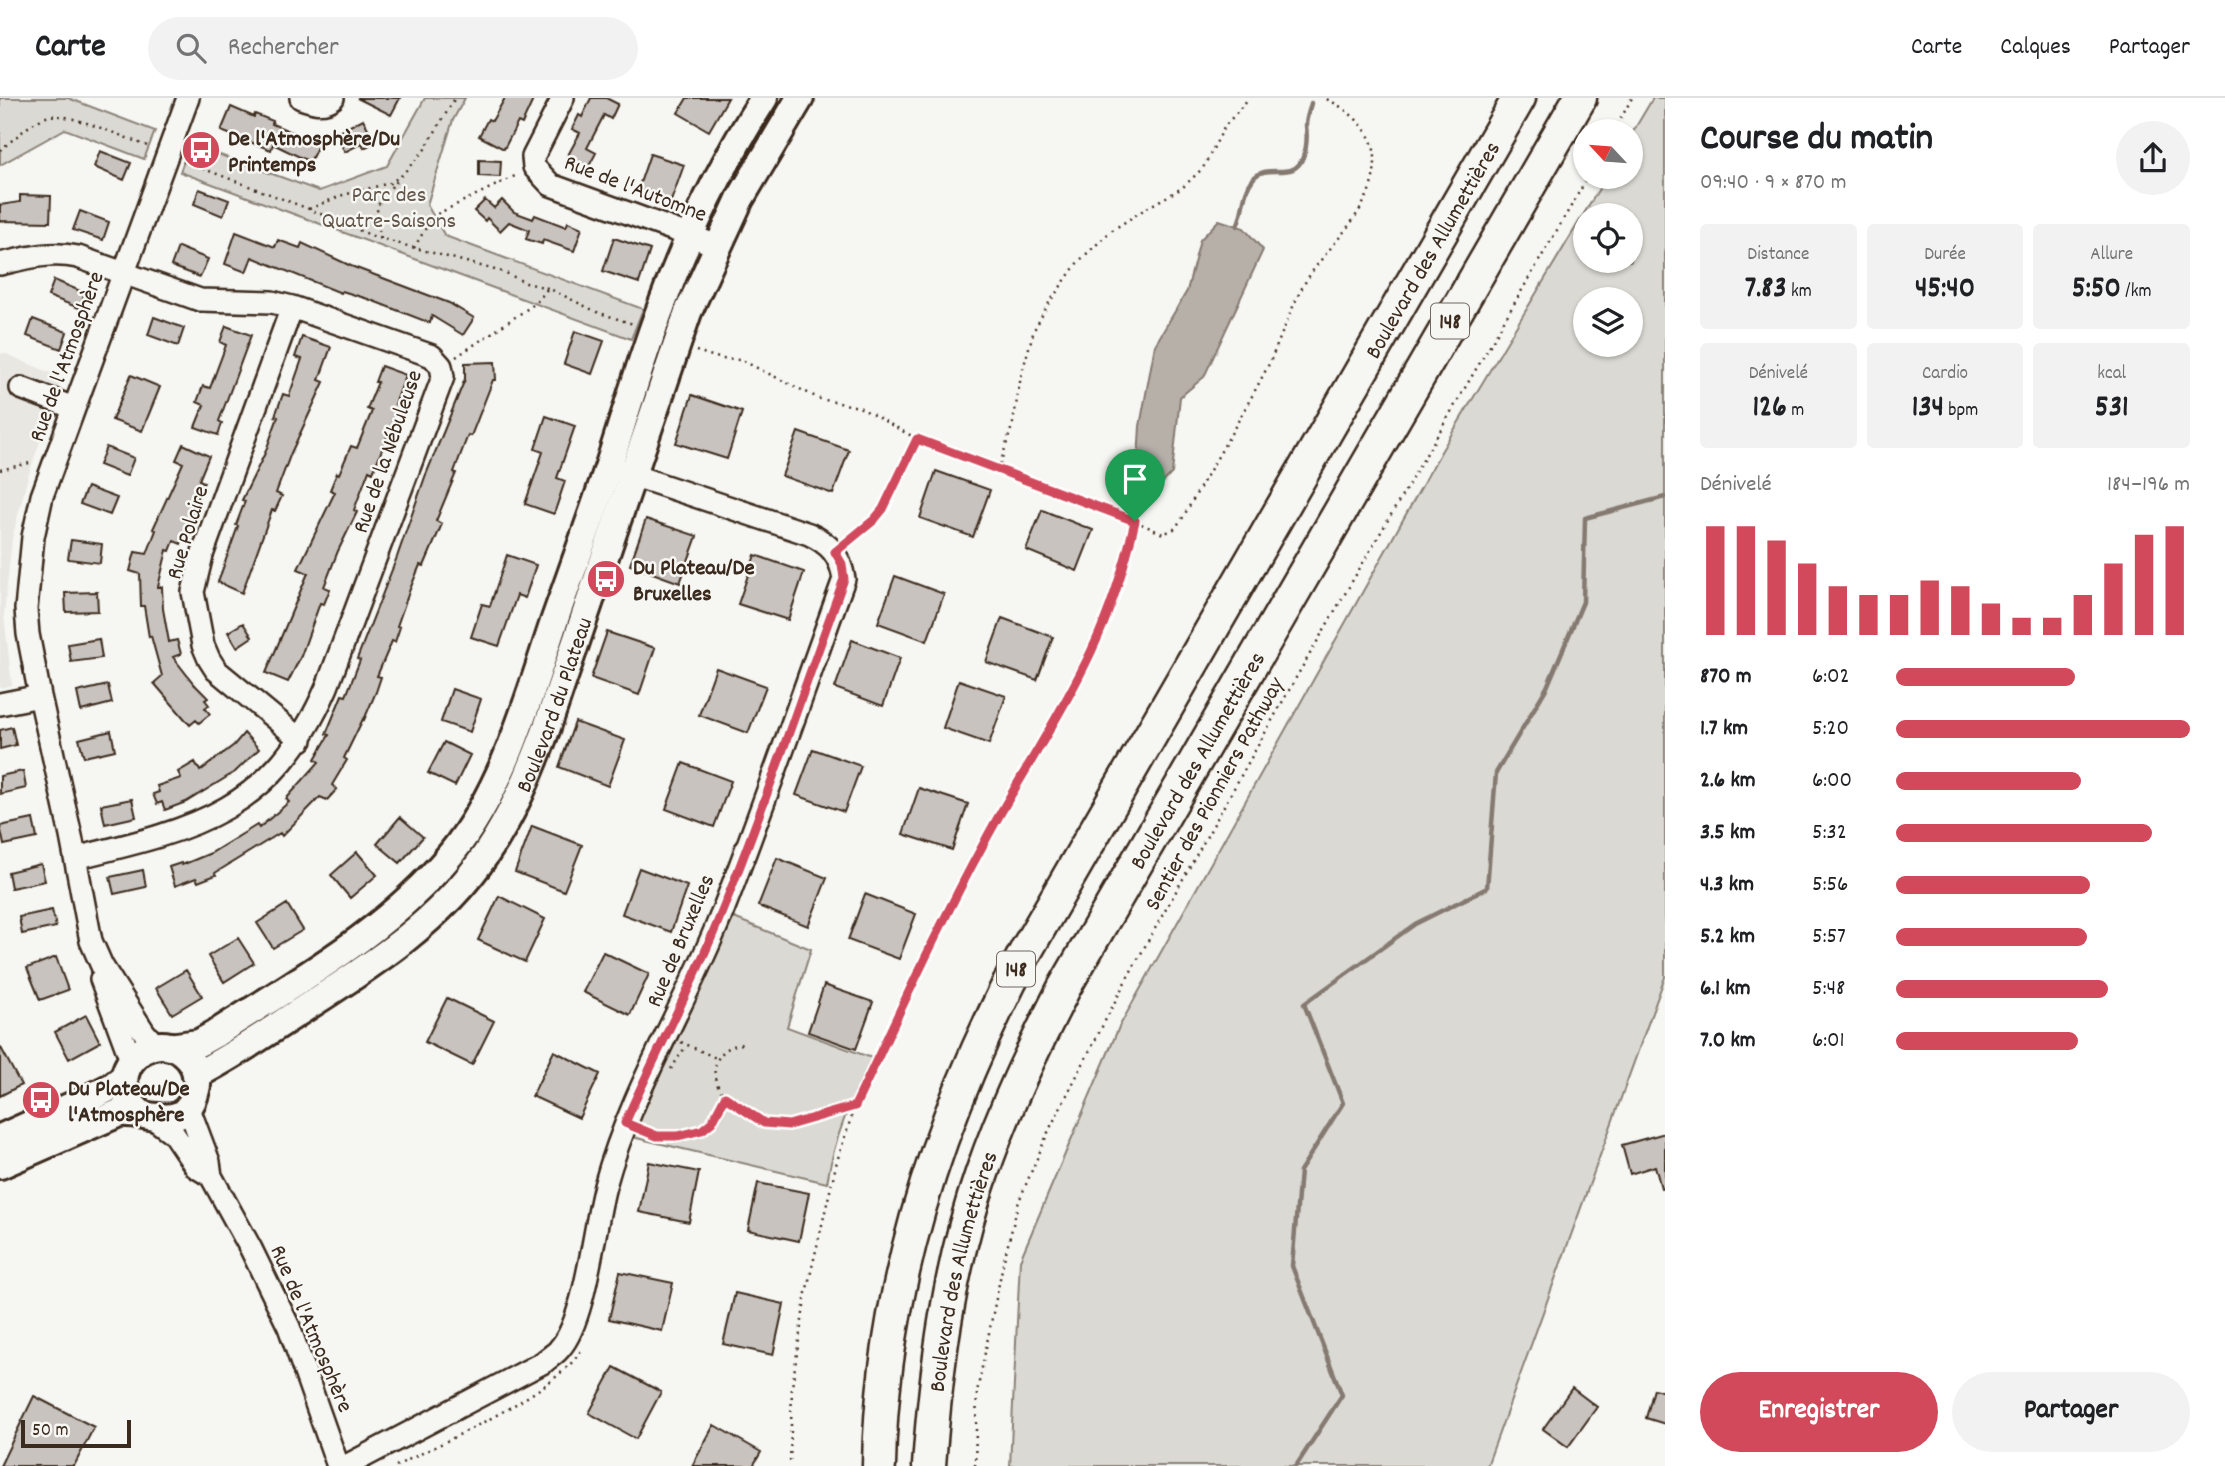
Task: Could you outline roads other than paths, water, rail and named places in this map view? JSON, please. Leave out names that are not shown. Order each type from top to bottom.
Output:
[{"type":"highway","name":"Boulevard des Allumettières","points":[[879,1466],[883,1396],[903,1275],[924,1191],[962,1082],[995,1009],[1027,949],[1519,98]]},
{"type":"highway","name":"Boulevard des Allumettières","points":[[929,1466],[940,1350],[959,1252],[981,1176],[1013,1094],[1064,989],[1580,98]]},
{"type":"highway","points":[[1276,518],[1321,544]]},
{"type":"main road","name":"Boulevard du Plateau","points":[[163,1046],[199,1043],[360,940],[417,892],[453,851],[483,806],[508,755],[658,314],[729,158],[764,98]]},
{"type":"main road","name":"Boulevard du Plateau","points":[[196,1075],[388,954],[449,899],[486,855],[503,828],[535,761],[634,476],[677,341],[718,246],[761,160],[800,98]]},
{"type":"main road","points":[[0,1138],[111,1087],[146,1048],[163,1046],[177,1049],[190,1060],[196,1075],[196,1091],[188,1106],[173,1117],[119,1113],[0,1166]]},
{"type":"main road","points":[[128,1069],[128,1100],[146,1115]]},
{"type":"street","name":"Rue de l'Atmosphère","points":[[163,1046],[144,1032],[102,967],[90,941],[28,634],[27,583],[42,496],[188,98]]},
{"type":"street","points":[[300,98],[317,103],[328,102],[333,98]]},
{"type":"street","name":"Rue de l'Automne","points":[[563,98],[533,157],[534,167],[551,185],[718,246]]},
{"type":"street","name":"Rue de la Nébuleuse","points":[[0,264],[61,253],[200,300],[272,302],[292,306],[432,356],[441,366],[443,377],[327,687],[301,740],[254,791],[211,817],[162,836],[75,858]]},
{"type":"street","name":"Rue Polaire","points":[[292,306],[202,555],[193,592],[203,645],[216,670],[301,740]]},
{"type":"street","points":[[21,387],[74,408]]},
{"type":"street","points":[[608,467],[634,476]]},
{"type":"street","name":"Rue de Bruxelles","points":[[346,1466],[544,1362],[559,1350],[566,1340],[579,1306],[604,1188],[625,1123],[688,991],[758,819],[844,579],[842,564],[824,541],[634,476]]},
{"type":"street","points":[[0,704],[40,696]]},
{"type":"street","name":"Rue de l'Atmosphère","points":[[102,967],[104,993],[126,1043],[128,1069]]},
{"type":"street","name":"Rue de l'Atmosphère","points":[[188,1106],[209,1162],[211,1176],[281,1309],[328,1432],[338,1466]]},
{"type":"street","name":"Rue de l'Atmosphère","points":[[146,1115],[173,1133],[196,1167],[211,1176]]},
{"type":"waterway","points":[[1237,226],[1247,190],[1253,179],[1265,172],[1287,171],[1299,165],[1305,149],[1306,122],[1311,103]]},
{"type":"waterway","points":[[1296,1466],[1342,1395],[1292,1266],[1300,1171],[1343,1103],[1304,1004],[1415,924],[1487,888],[1496,773],[1547,687],[1583,602],[1585,518],[1665,497]]},
{"type":"place","name":"De l'Atmosphère/Du Printemps","points":[[201,150]]},
{"type":"place","name":"Du Plateau/De Bruxelles","points":[[606,579]]},
{"type":"place","name":"Du Plateau/De l'Atmosphère","points":[[41,1100]]},
{"type":"park label","name":"Parc des Quatre-Saisons","points":[[389,206]]}]
